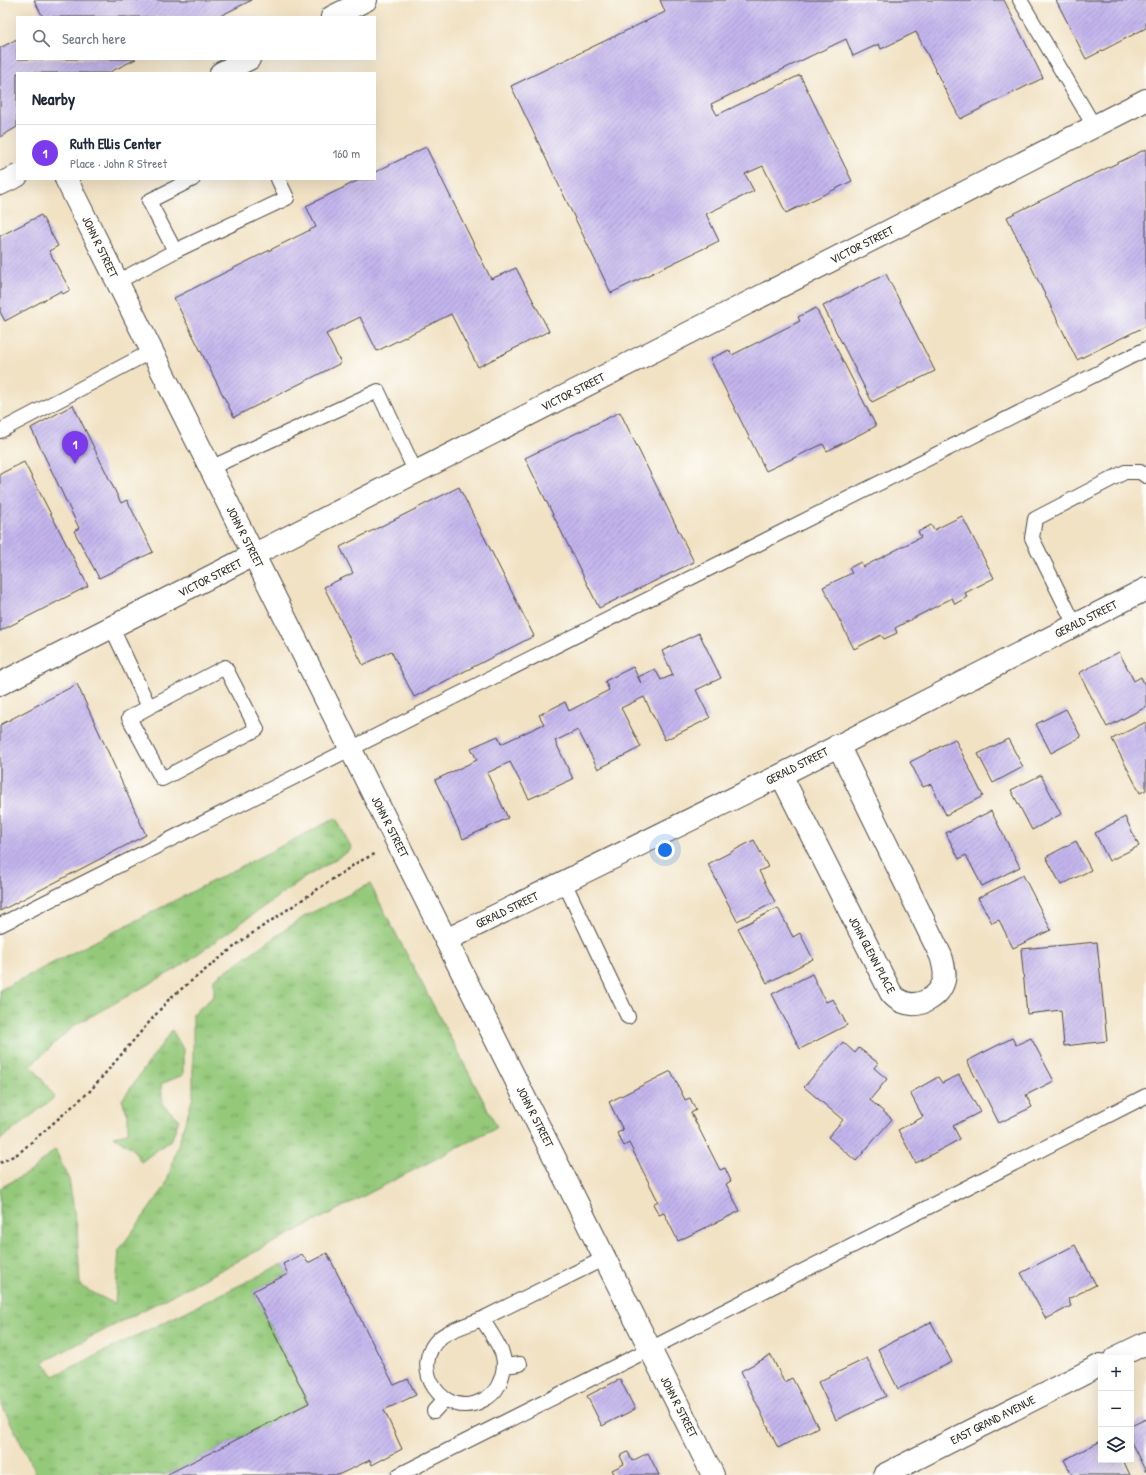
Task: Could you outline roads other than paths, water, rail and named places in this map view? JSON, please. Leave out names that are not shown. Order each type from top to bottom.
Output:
[{"type":"street","points":[[334,16],[366,0]]},
{"type":"street","points":[[223,72],[247,60]]},
{"type":"street","name":"VICTOR STREET","points":[[0,684],[254,556],[1146,100]]},
{"type":"street","points":[[0,184],[16,176]]},
{"type":"street","name":"JOHN R STREET","points":[[66,180],[713,1475]]},
{"type":"street","name":"GERALD STREET","points":[[446,940],[781,775],[1146,588]]},
{"type":"street","name":"JOHN GLENN PLACE","points":[[781,775],[891,993],[897,1000],[904,1003],[925,1001],[935,997],[940,990],[944,979],[944,965],[941,956],[838,745]]},
{"type":"street","points":[[1122,1355],[1146,1343]]},
{"type":"street","name":"EAST GRAND AVENUE","points":[[884,1475],[1098,1367]]},
{"type":"lane","points":[[1020,0],[1094,126]]},
{"type":"lane","points":[[175,251],[150,201],[191,180]]},
{"type":"lane","points":[[117,282],[175,251],[287,198],[278,180]]},
{"type":"lane","points":[[0,925],[1146,349]]},
{"type":"lane","points":[[0,431],[152,350]]},
{"type":"lane","points":[[210,468],[378,391],[416,473]]},
{"type":"lane","points":[[1075,625],[1032,538],[1035,519],[1125,472],[1140,472],[1146,476]]},
{"type":"lane","points":[[112,628],[150,707]]},
{"type":"lane","points":[[225,667],[257,729],[162,779],[129,718],[150,707],[225,667]]},
{"type":"lane","points":[[564,882],[628,1017]]},
{"type":"lane","points":[[399,1475],[650,1349],[1146,1096]]},
{"type":"lane","points":[[482,1319],[502,1354],[504,1366],[502,1378],[497,1388],[489,1397],[479,1403],[467,1405],[455,1404],[445,1399],[435,1391],[429,1380],[427,1368],[428,1356],[433,1345],[442,1336],[482,1319],[605,1258]]},
{"type":"lane","points":[[504,1366],[520,1364]]},
{"type":"lane","points":[[434,1411],[445,1399]]},
{"type":"place","name":"Ruth Ellis Center","points":[[75,464]]}]
